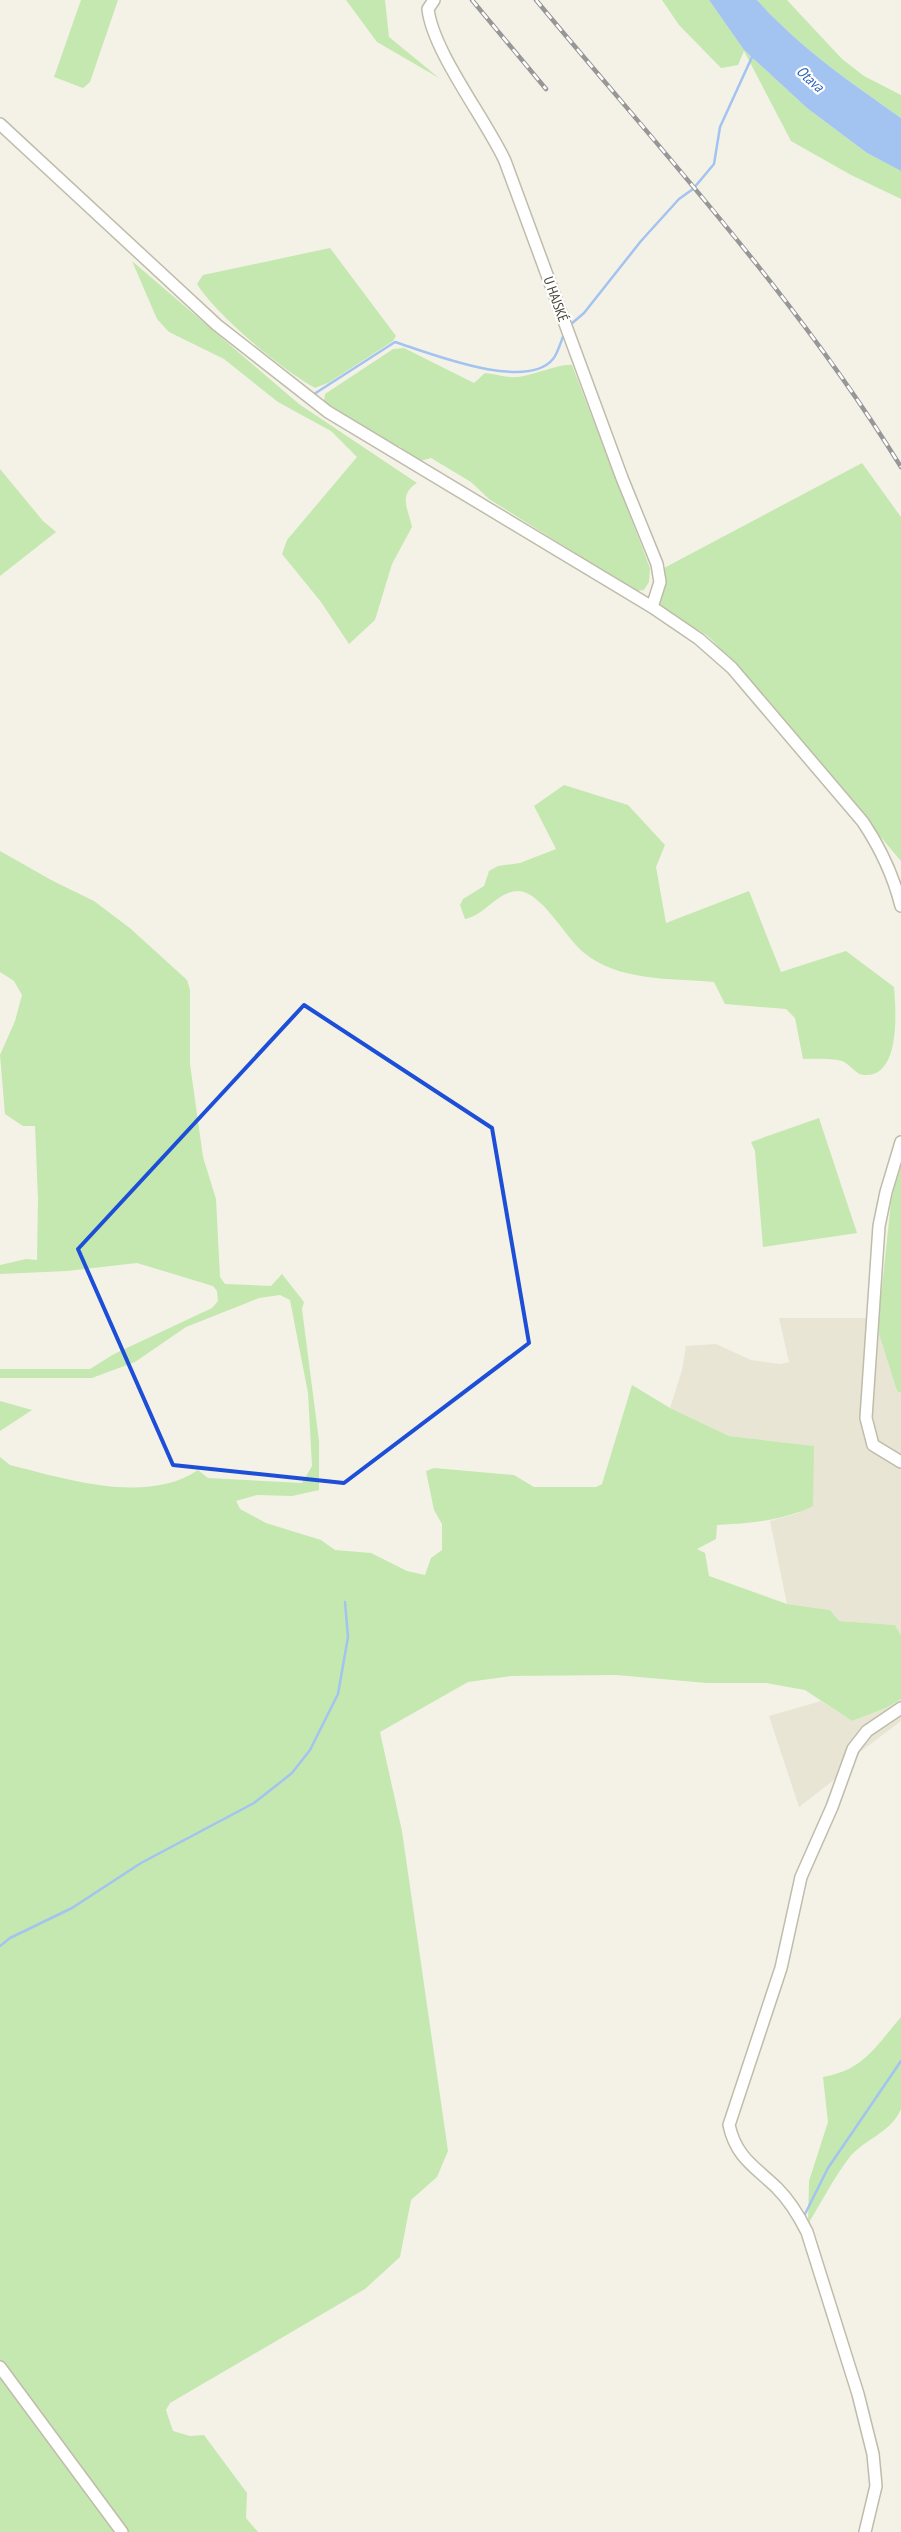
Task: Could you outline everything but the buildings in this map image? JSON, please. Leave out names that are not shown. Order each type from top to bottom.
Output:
[{"type":"street","name":"U HAJSKÉ","points":[[434,0],[428,9],[432,25],[444,53],[495,141],[505,162],[622,478],[657,564],[660,582],[652,608]]},
{"type":"street","points":[[0,124],[217,324],[328,412],[652,608],[699,639],[732,668],[863,822],[880,849],[894,879],[901,906]]},
{"type":"street","points":[[901,1142],[886,1192],[879,1226],[866,1418],[873,1445],[901,1462]]},
{"type":"street","points":[[865,2532],[876,2486],[873,2454],[858,2394],[807,2232],[797,2212],[778,2189],[742,2157],[733,2142],[729,2125],[781,1968],[801,1877],[832,1807],[853,1749],[867,1731],[901,1708]]},
{"type":"street","points":[[0,2367],[122,2532]]},
{"type":"highlighted area","points":[[304,1005],[492,1128],[529,1343],[344,1483],[173,1465],[78,1249]]},
{"type":"shaded area","points":[[779,1318],[866,1318],[879,1334],[897,1391],[901,1393],[901,1635],[895,1625],[839,1621],[830,1610],[787,1604],[770,1521],[799,1513],[814,1446],[729,1436],[670,1408],[682,1370],[686,1346],[716,1344],[751,1360],[780,1364],[789,1362]]},
{"type":"shaded area","points":[[901,1699],[901,1721],[860,1752],[852,1766],[799,1807],[769,1716],[821,1701],[852,1721],[886,1708]]},
{"type":"green space","points":[[81,0],[118,0],[90,82],[83,88],[54,77]]},
{"type":"green space","points":[[346,0],[385,0],[389,37],[439,78],[377,42]]},
{"type":"green space","points":[[662,0],[709,0],[744,50],[807,108],[867,153],[901,171],[901,199],[851,175],[791,141],[744,51],[738,65],[721,68],[679,25]]},
{"type":"green space","points":[[757,0],[787,0],[842,59],[864,76],[901,95],[901,118],[844,77],[808,48]]},
{"type":"green space","points":[[330,248],[396,336],[393,341],[328,383],[315,388],[285,368],[251,341],[219,311],[197,284],[203,275]]},
{"type":"green space","points":[[132,261],[299,404],[417,483],[411,488],[406,497],[412,527],[392,564],[375,620],[349,644],[321,602],[282,554],[287,540],[357,457],[331,431],[278,402],[224,359],[169,332],[157,319]]},
{"type":"green space","points":[[404,348],[474,383],[485,373],[517,377],[572,365],[650,568],[649,582],[644,590],[636,591],[489,499],[471,482],[431,458],[417,462],[404,453],[400,446],[394,448],[324,401],[325,394],[393,349]]},
{"type":"green space","points":[[862,463],[901,517],[901,861],[714,642],[708,636],[678,620],[664,610],[659,603],[665,584],[664,568]]},
{"type":"green space","points":[[0,469],[43,521],[56,532],[0,576]]},
{"type":"green space","points":[[564,785],[628,805],[665,845],[656,867],[666,923],[749,891],[781,972],[846,951],[894,987],[894,1041],[885,1066],[876,1073],[861,1075],[842,1061],[803,1059],[795,1018],[786,1009],[725,1004],[714,982],[646,977],[612,969],[597,962],[583,952],[544,906],[527,893],[511,892],[497,899],[472,917],[465,919],[460,905],[463,899],[484,886],[489,871],[498,866],[520,863],[556,849],[534,806]]},
{"type":"green space","points":[[0,851],[53,881],[94,901],[131,929],[187,980],[190,990],[190,1064],[203,1157],[216,1199],[220,1277],[225,1284],[271,1286],[282,1274],[304,1302],[302,1309],[319,1441],[319,1490],[292,1496],[257,1495],[236,1501],[240,1509],[266,1523],[321,1540],[335,1550],[371,1553],[407,1571],[425,1575],[431,1558],[442,1550],[442,1524],[434,1510],[426,1471],[434,1468],[514,1475],[534,1487],[596,1487],[602,1484],[632,1385],[670,1408],[729,1436],[814,1446],[813,1506],[778,1518],[717,1525],[716,1539],[697,1549],[705,1553],[709,1576],[787,1604],[830,1610],[839,1621],[895,1625],[901,1635],[901,1699],[886,1708],[852,1721],[805,1690],[766,1683],[707,1683],[616,1675],[511,1676],[468,1682],[380,1732],[402,1831],[448,2151],[437,2177],[411,2200],[400,2257],[365,2289],[170,2403],[166,2410],[173,2431],[190,2436],[204,2435],[247,2493],[246,2518],[258,2532],[0,2532],[0,1457],[10,1465],[56,1477],[106,1486],[131,1487],[155,1486],[178,1480],[198,1470],[208,1478],[302,1483],[312,1466],[308,1393],[290,1300],[280,1295],[259,1298],[186,1327],[135,1362],[92,1378],[0,1378],[0,1369],[90,1369],[114,1354],[212,1308],[218,1301],[217,1291],[213,1286],[137,1263],[67,1271],[0,1274],[0,1265],[26,1259],[37,1260],[38,1199],[35,1126],[23,1126],[5,1114],[0,1055],[15,1021],[22,995],[14,981],[0,972]]},
{"type":"green space","points":[[819,1118],[857,1233],[763,1247],[755,1151],[751,1142]]},
{"type":"green space","points":[[901,1161],[901,1393],[897,1391],[879,1334],[879,1315],[891,1202]]},
{"type":"green space","points":[[0,1401],[32,1410],[0,1431]]},
{"type":"green space","points":[[901,2017],[901,2109],[891,2124],[855,2151],[849,2158],[808,2224],[809,2181],[828,2122],[823,2077],[837,2074],[859,2063],[876,2047]]},
{"type":"water","name":"Otava","points":[[709,0],[757,0],[808,48],[844,77],[901,118],[901,171],[867,153],[807,108],[744,50]]},
{"type":"waterway","points":[[570,325],[584,313],[641,241],[679,199],[693,189],[714,164],[720,127],[752,57]]},
{"type":"waterway","points":[[311,396],[395,342],[477,367],[522,372],[540,368],[553,359],[564,334]]},
{"type":"waterway","points":[[0,1946],[10,1938],[72,1908],[141,1863],[254,1803],[292,1773],[310,1750],[338,1694],[348,1637],[345,1602]]},
{"type":"waterway","points":[[804,2216],[828,2168],[901,2061]]},
{"type":"railway","points":[[472,0],[546,89]]},
{"type":"railway","points":[[536,0],[727,227],[773,285],[861,405],[901,467]]}]
